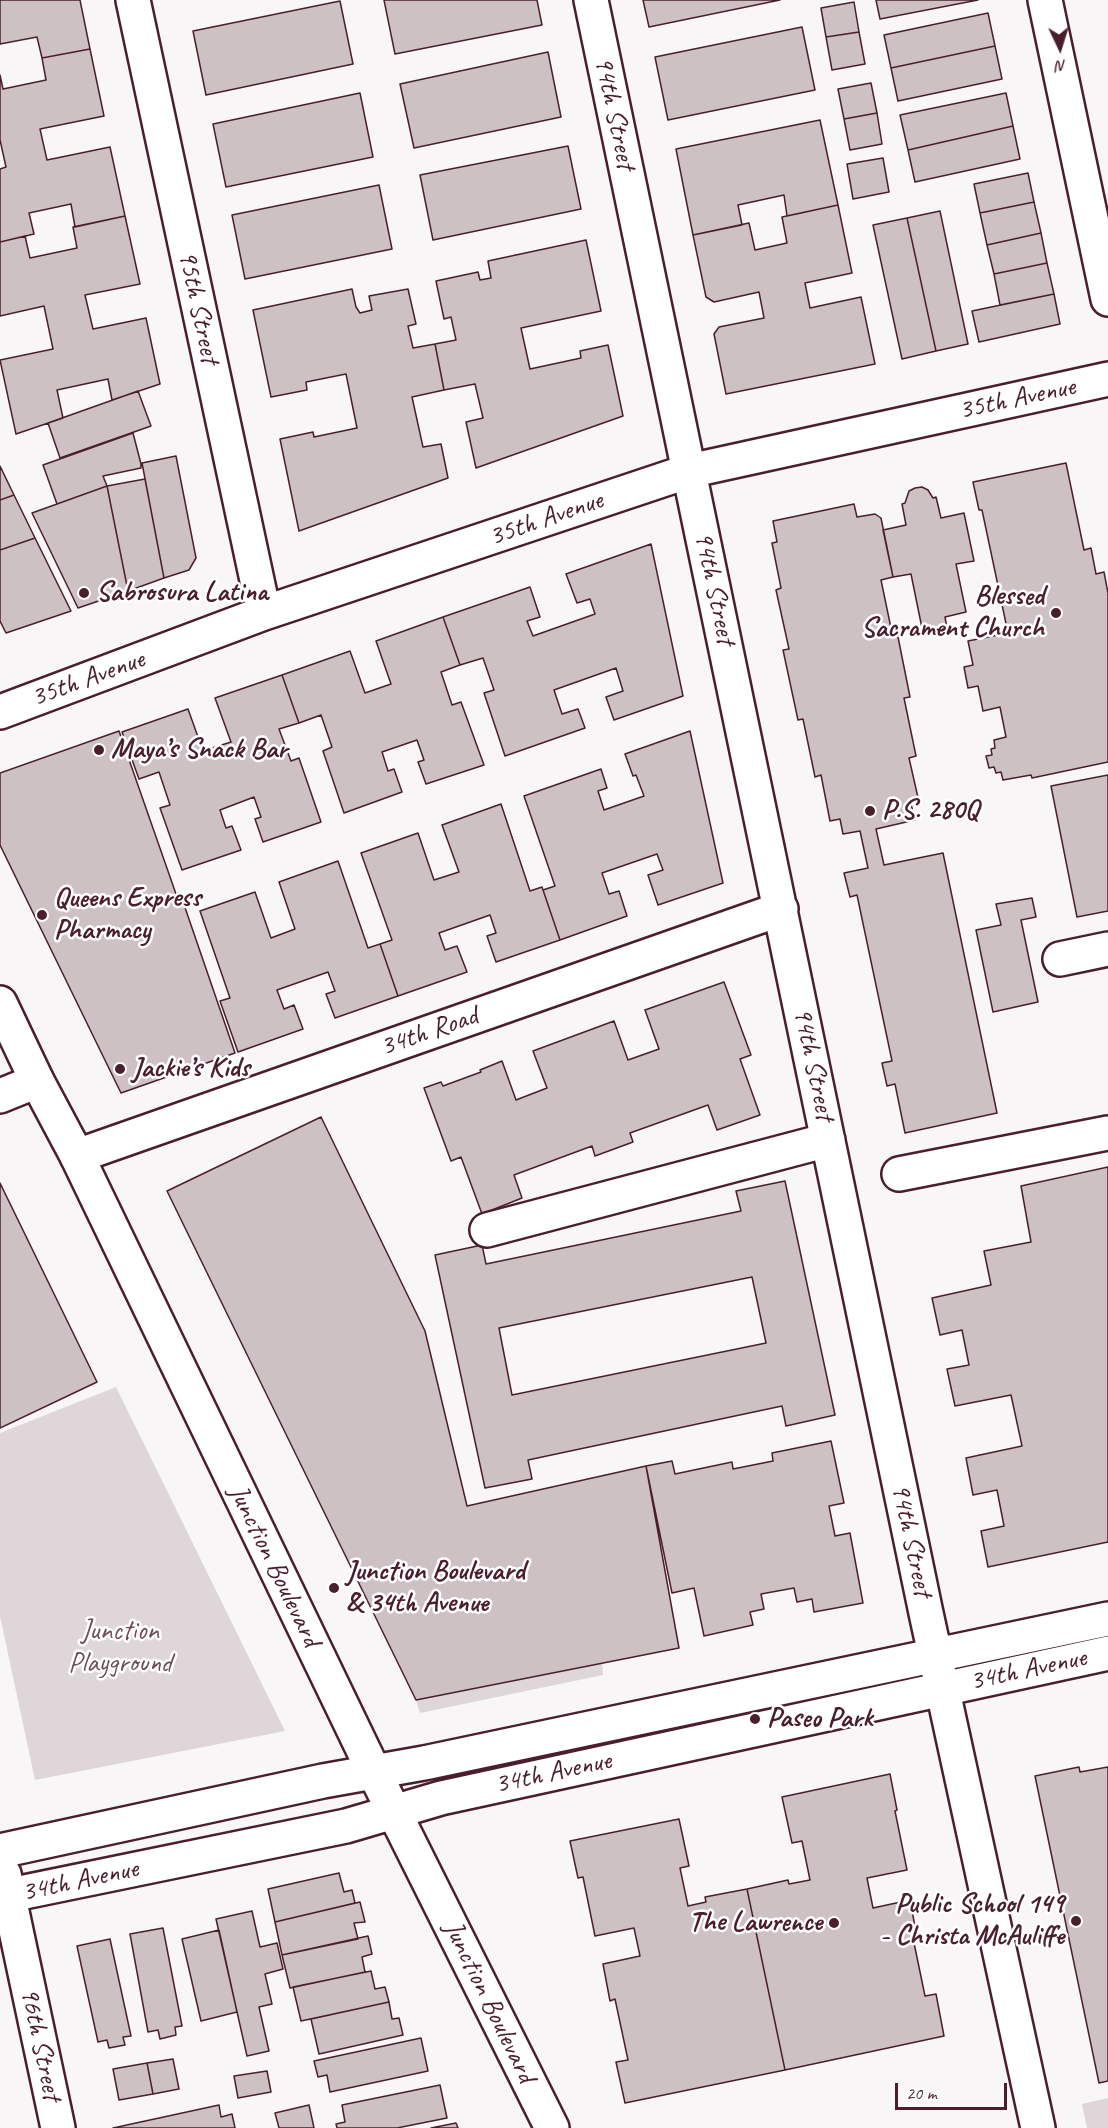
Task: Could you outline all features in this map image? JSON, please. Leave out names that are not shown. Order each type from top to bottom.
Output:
[{"type":"street","name":"95th Street","points":[[133,0],[264,613]]},
{"type":"street","name":"94th Street","points":[[591,0],[936,1656],[1038,2128]]},
{"type":"street","points":[[1045,0],[1108,299]]},
{"type":"street","name":"35th Avenue","points":[[0,711],[264,613],[689,471],[1108,379]]},
{"type":"street","name":"34th Road","points":[[76,1156],[781,909]]},
{"type":"street","points":[[1060,959],[1108,949]]},
{"type":"street","name":"Junction Boulevard","points":[[0,1003],[374,1772],[552,2128]]},
{"type":"street","points":[[0,1096],[37,1081]]},
{"type":"street","points":[[899,1174],[1108,1133]]},
{"type":"street","points":[[487,1230],[828,1140]]},
{"type":"street","name":"34th Avenue","points":[[0,1853],[323,1781],[1108,1619]]},
{"type":"street","name":"34th Avenue","points":[[4,1897],[346,1826],[441,1798],[1108,1653]]},
{"type":"street","name":"96th Street","points":[[0,1853],[4,1897],[58,2128]]},
{"type":"green space","name":"Junction Playground","points":[[116,1387],[285,1731],[35,1780],[0,1616],[0,1433]]},
{"type":"green space","points":[[602,1662],[603,1675],[420,1713],[416,1700]]},
{"type":"green space","points":[[1108,2098],[1108,2128],[1087,2128],[1082,2104]]},
{"type":"building","points":[[0,0],[80,0],[90,49],[42,58],[37,37],[0,44]]},
{"type":"building","points":[[384,0],[537,0],[542,25],[395,54]]},
{"type":"building","points":[[643,0],[780,0],[649,27]]},
{"type":"building","points":[[876,0],[978,0],[880,19]]},
{"type":"building","points":[[340,1],[353,64],[206,95],[193,31]]},
{"type":"building","points":[[854,2],[859,32],[826,37],[821,8]]},
{"type":"building","points":[[988,13],[995,46],[891,68],[884,35]]},
{"type":"building","points":[[802,27],[815,90],[668,120],[655,57]]},
{"type":"building","points":[[859,32],[865,64],[832,70],[826,37]]},
{"type":"building","points":[[995,46],[1002,79],[898,101],[891,68]]},
{"type":"building","points":[[90,49],[104,116],[40,129],[47,160],[110,147],[125,216],[75,227],[71,204],[29,213],[34,234],[0,242],[0,169],[6,167],[0,140],[0,75],[3,89],[46,80],[42,58]]},
{"type":"building","points":[[548,52],[561,117],[414,148],[400,84]]},
{"type":"building","points":[[871,83],[877,113],[844,119],[838,89]]},
{"type":"building","points":[[360,93],[373,157],[226,187],[213,124]]},
{"type":"building","points":[[1006,93],[1013,126],[908,150],[900,115]]},
{"type":"building","points":[[877,113],[882,144],[850,150],[844,119]]},
{"type":"building","points":[[820,120],[838,205],[787,216],[784,195],[738,205],[742,225],[693,235],[676,149]]},
{"type":"building","points":[[1013,126],[1020,159],[915,182],[908,150]]},
{"type":"building","points":[[568,146],[581,209],[433,240],[420,175]]},
{"type":"building","points":[[883,158],[889,192],[853,199],[847,164]]},
{"type":"building","points":[[1028,173],[1034,202],[980,213],[974,184]]},
{"type":"building","points":[[379,185],[392,249],[245,279],[232,215]]},
{"type":"building","points":[[1034,202],[1041,233],[987,245],[980,213]]},
{"type":"building","points":[[838,205],[852,273],[805,283],[810,308],[861,297],[875,364],[726,394],[714,334],[719,327],[764,318],[759,292],[714,302],[706,297],[693,235],[749,223],[755,250],[787,243],[782,217]]},
{"type":"building","points":[[940,211],[968,344],[936,351],[907,218]]},
{"type":"building","points":[[125,216],[140,284],[85,295],[93,329],[146,318],[160,384],[112,400],[108,379],[57,390],[63,418],[16,434],[0,360],[53,349],[44,306],[0,316],[0,242],[25,236],[30,258],[77,248],[73,227]]},
{"type":"building","points":[[907,218],[936,351],[902,359],[873,225]]},
{"type":"building","points":[[1041,233],[1047,263],[994,274],[987,245]]},
{"type":"building","points":[[586,240],[601,311],[521,328],[530,369],[581,358],[580,351],[608,345],[623,416],[476,468],[466,422],[483,418],[475,384],[444,390],[435,344],[456,340],[451,317],[444,319],[436,281],[478,272],[480,280],[491,278],[488,261]]},
{"type":"building","points":[[1047,263],[1054,294],[1000,305],[994,274]]},
{"type":"building","points":[[352,289],[356,307],[360,313],[372,310],[369,296],[408,289],[416,324],[408,326],[413,348],[435,344],[444,390],[412,397],[423,447],[441,444],[448,478],[299,531],[280,439],[313,432],[314,437],[357,428],[346,374],[306,382],[307,390],[271,397],[253,310]]},
{"type":"building","points":[[1054,294],[1060,324],[979,342],[972,311]]},
{"type":"building","points":[[138,391],[151,426],[60,458],[48,423]]},
{"type":"building","points":[[133,433],[141,468],[103,476],[107,486],[57,504],[43,465]]},
{"type":"building","points":[[176,456],[196,558],[189,570],[164,578],[142,463]]},
{"type":"building","name":"Blessed Sacrament Church","points":[[1066,463],[1084,550],[1091,548],[1096,574],[1104,572],[1108,593],[1108,762],[1032,778],[1031,775],[1003,780],[1001,772],[996,773],[994,767],[989,768],[986,756],[992,755],[991,749],[995,748],[994,740],[1006,737],[1000,707],[983,711],[978,686],[968,688],[964,667],[973,665],[968,641],[1008,633],[982,510],[979,510],[973,482]]},
{"type":"building","points":[[0,466],[14,495],[0,500]]},
{"type":"building","points":[[145,479],[164,578],[128,591],[107,486]]},
{"type":"building","points":[[107,486],[128,591],[78,608],[32,513]]},
{"type":"building","points":[[922,487],[928,490],[933,498],[936,497],[941,518],[964,513],[974,561],[956,564],[966,612],[945,617],[947,628],[923,633],[911,574],[893,577],[883,530],[906,525],[902,504],[905,503],[909,491]]},
{"type":"building","points":[[14,495],[35,538],[0,550],[0,500]]},
{"type":"building","name":"P.S. 280Q","points":[[854,504],[857,517],[875,514],[881,518],[893,577],[881,580],[891,628],[896,627],[910,697],[904,698],[916,756],[909,758],[919,802],[911,804],[915,820],[876,829],[884,865],[943,853],[997,1113],[905,1133],[895,1084],[887,1086],[882,1063],[892,1061],[857,895],[850,897],[844,873],[868,868],[860,831],[843,834],[840,819],[830,821],[821,775],[815,777],[803,719],[798,720],[783,650],[789,649],[776,590],[781,588],[772,543],[777,542],[773,521]]},
{"type":"building","points":[[35,538],[71,611],[6,633],[0,621],[0,550]]},
{"type":"building","points":[[651,544],[683,696],[614,720],[606,697],[623,691],[616,668],[554,690],[562,714],[578,709],[585,728],[505,756],[484,693],[494,690],[483,658],[460,665],[443,617],[530,587],[540,617],[527,621],[533,636],[595,614],[590,599],[577,603],[566,574]]},
{"type":"building","points":[[443,617],[460,665],[441,672],[452,705],[461,702],[484,765],[426,784],[418,762],[424,760],[417,740],[382,752],[388,771],[394,769],[402,792],[344,813],[323,751],[332,747],[321,715],[299,723],[282,675],[350,651],[365,693],[391,684],[376,641]]},
{"type":"building","points":[[282,675],[299,723],[279,729],[291,761],[299,758],[321,822],[263,842],[255,819],[261,817],[254,797],[220,810],[226,828],[232,826],[241,850],[182,870],[160,808],[170,805],[159,772],[139,779],[122,732],[188,709],[203,751],[231,742],[215,698]]},
{"type":"building","points":[[119,731],[176,894],[180,893],[235,1053],[121,1093],[0,845],[0,773]]},
{"type":"building","points":[[690,731],[723,883],[658,905],[648,875],[663,870],[657,854],[602,873],[609,894],[619,891],[627,916],[560,940],[543,890],[555,886],[524,796],[601,769],[607,788],[598,791],[604,810],[644,796],[625,754]]},
{"type":"building","points":[[1108,775],[1108,911],[1077,917],[1051,786]]},
{"type":"building","points":[[501,804],[530,891],[542,887],[560,940],[496,962],[487,936],[496,933],[490,915],[439,933],[445,950],[457,946],[467,972],[398,996],[380,944],[392,940],[361,853],[418,833],[434,880],[459,872],[442,825]]},
{"type":"building","points":[[338,861],[368,948],[380,944],[398,996],[335,1018],[326,994],[335,991],[328,972],[277,990],[284,1009],[294,1005],[303,1029],[238,1052],[220,1001],[230,998],[200,911],[255,892],[271,938],[295,929],[279,882]]},
{"type":"building","points":[[1032,898],[1036,917],[1021,920],[1038,1002],[993,1012],[976,930],[1001,925],[996,904]]},
{"type":"building","points":[[724,982],[751,1055],[740,1059],[760,1115],[717,1130],[708,1105],[630,1133],[633,1142],[595,1156],[592,1146],[514,1175],[522,1198],[482,1214],[461,1157],[451,1161],[424,1088],[441,1082],[443,1086],[481,1072],[480,1070],[502,1061],[516,1100],[547,1088],[533,1051],[614,1021],[628,1060],[659,1049],[645,1010]]},
{"type":"building","points":[[321,1117],[425,1331],[467,1506],[646,1466],[679,1648],[416,1700],[167,1191]]},
{"type":"building","points":[[1108,1167],[1108,1542],[988,1567],[981,1531],[1004,1526],[997,1490],[973,1495],[966,1458],[1022,1446],[1011,1395],[955,1406],[947,1369],[969,1365],[962,1330],[940,1335],[932,1298],[991,1285],[984,1251],[1031,1242],[1021,1186]]},
{"type":"building","points":[[785,1181],[835,1415],[786,1426],[782,1406],[528,1460],[532,1479],[485,1488],[435,1255],[482,1245],[486,1264],[741,1211],[736,1191]],"holes":[[[752,1277],[766,1343],[512,1395],[499,1328]]]},
{"type":"building","points":[[0,1183],[97,1382],[0,1428]]},
{"type":"building","points":[[831,1441],[844,1503],[829,1506],[835,1536],[850,1533],[863,1603],[814,1612],[812,1599],[797,1602],[794,1588],[761,1594],[764,1609],[750,1612],[753,1625],[704,1636],[694,1588],[672,1593],[646,1466],[672,1461],[675,1474],[732,1462],[733,1469],[773,1461],[772,1453]]},
{"type":"building","points":[[1079,1767],[1080,1772],[1108,1767],[1108,2081],[1099,2083],[1035,1776]]},
{"type":"building","name":"The Lawrence","points":[[890,1774],[907,1870],[867,1878],[873,1908],[910,1900],[917,1937],[913,1938],[925,1996],[936,1994],[944,2036],[785,2070],[747,1889],[788,1880],[789,1884],[810,1880],[802,1841],[792,1843],[782,1797]]},
{"type":"building","name":"The Lawrence","points":[[679,1819],[689,1866],[680,1868],[688,1906],[706,1902],[705,1897],[747,1889],[785,2070],[625,2103],[616,2062],[628,2060],[615,1999],[610,2001],[603,1964],[640,1956],[634,1928],[595,1936],[583,1877],[578,1878],[570,1841]]},
{"type":"building","points":[[339,1873],[344,1892],[352,1890],[355,1903],[275,1922],[268,1889]]},
{"type":"building","points":[[360,1902],[365,1922],[354,1923],[358,1939],[282,1955],[275,1922]]},
{"type":"building","points":[[252,1911],[260,1947],[277,1943],[283,1969],[265,1974],[272,2004],[259,2007],[269,2051],[247,2056],[216,1919]]},
{"type":"building","points":[[163,1928],[182,2026],[175,2027],[176,2035],[160,2039],[158,2030],[148,2032],[130,1934]]},
{"type":"building","points":[[219,1930],[237,2012],[201,2021],[182,1939]]},
{"type":"building","points":[[368,1936],[372,1954],[362,1957],[365,1972],[290,1988],[282,1955]]},
{"type":"building","points":[[110,1939],[131,2036],[123,2037],[125,2045],[109,2048],[107,2040],[98,2042],[77,1946]]},
{"type":"building","points":[[371,1971],[375,1989],[385,1987],[389,2002],[301,2021],[293,1987]]},
{"type":"building","points":[[389,2002],[392,2019],[399,2018],[403,2035],[319,2054],[311,2019]]},
{"type":"building","points":[[421,2038],[428,2071],[330,2092],[327,2075],[318,2077],[314,2061]]},
{"type":"building","points":[[173,2059],[179,2089],[153,2094],[147,2063]]},
{"type":"building","points":[[147,2063],[153,2094],[119,2100],[113,2069]]},
{"type":"building","points":[[267,2071],[271,2092],[238,2098],[234,2076]]},
{"type":"building","points":[[440,2085],[447,2118],[397,2128],[337,2128],[336,2124],[345,2122],[342,2105]]},
{"type":"building","points":[[219,2105],[221,2117],[232,2114],[235,2128],[113,2128]]},
{"type":"building","points":[[309,2105],[314,2128],[279,2128],[275,2113]]},
{"type":"building","points":[[456,2123],[458,2128],[431,2128]]},
{"type":"place","name":"Sabrosura Latina","points":[[84,593]]},
{"type":"place","name":"Blessed Sacrament Church","points":[[1056,613]]},
{"type":"place","name":"Maya’s Snack Bar","points":[[99,750]]},
{"type":"place","name":"P.S. 280Q","points":[[870,811]]},
{"type":"place","name":"Queens Express Pharmacy","points":[[42,915]]},
{"type":"place","name":"Jackie’s Kids","points":[[120,1069]]},
{"type":"place","name":"Junction Boulevard & 34th Avenue","points":[[334,1588]]},
{"type":"place","name":"Paseo Park","points":[[755,1719]]},
{"type":"place","name":"Public School 149 - Christa McAuliffe","points":[[1076,1921]]},
{"type":"place","name":"The Lawrence","points":[[834,1923]]}]
